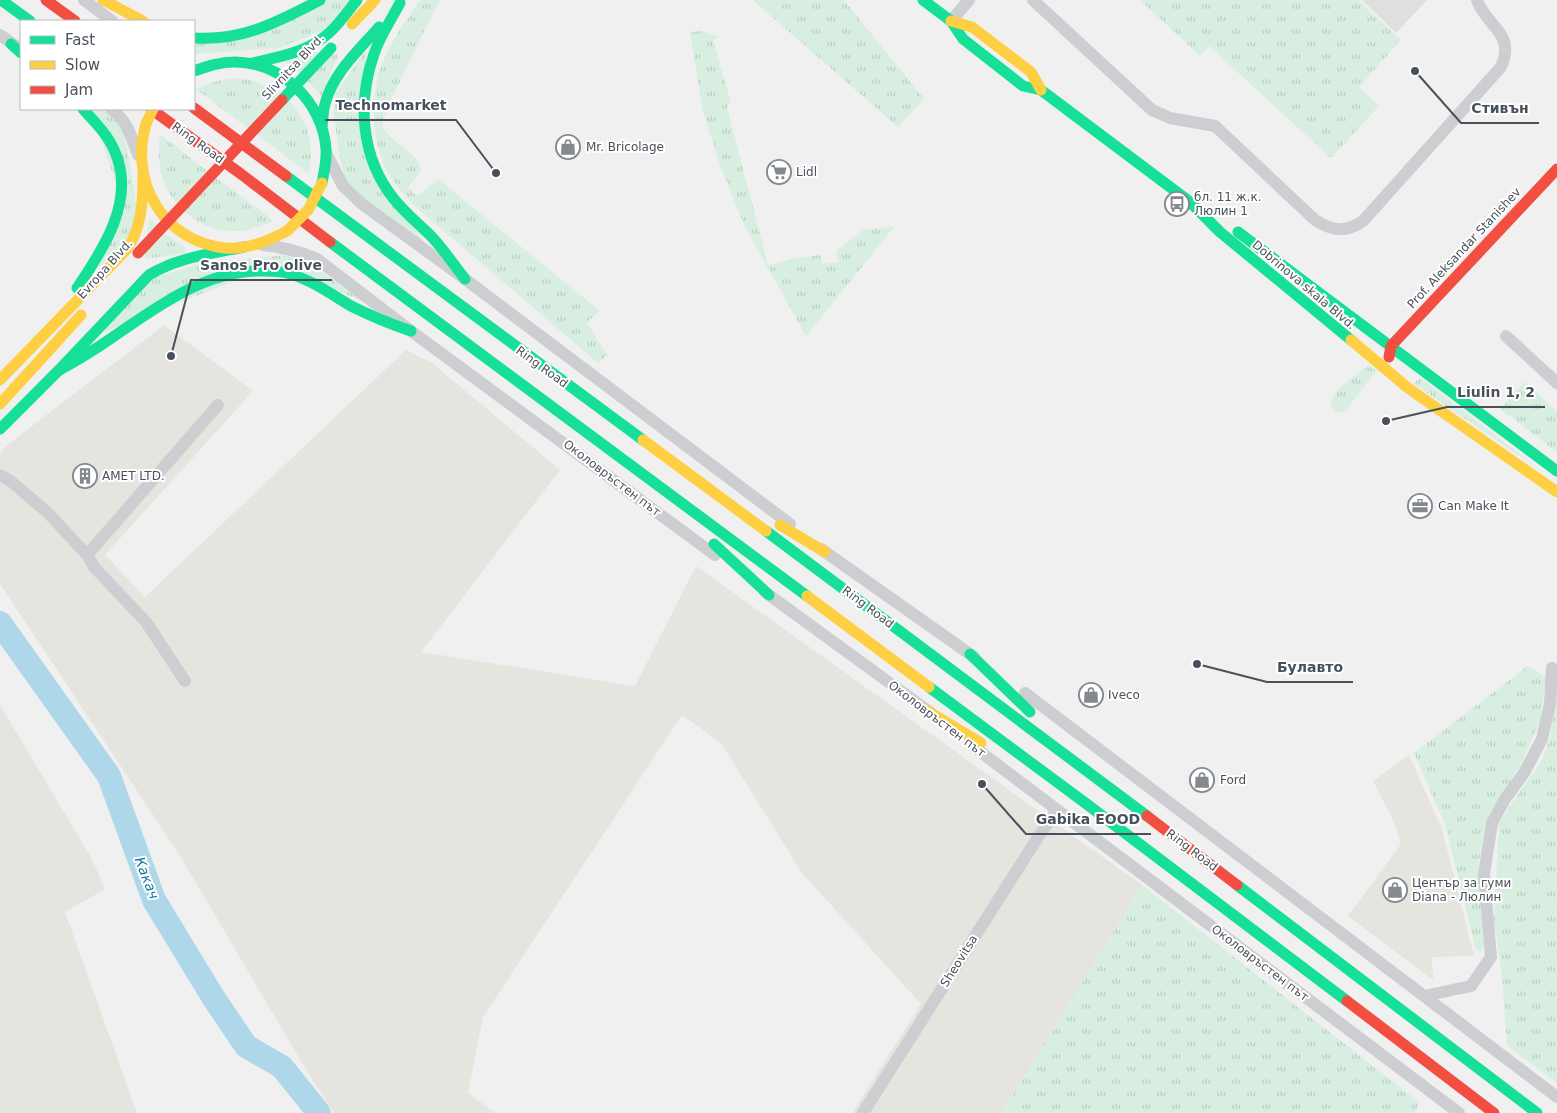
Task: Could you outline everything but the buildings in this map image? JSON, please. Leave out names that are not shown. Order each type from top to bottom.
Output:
[{"type":"main road","points":[[1,0],[29,20]]},
{"type":"main road","points":[[46,0],[74,20]]},
{"type":"main road","points":[[102,0],[141,20]]},
{"type":"main road","points":[[195,38],[229,38],[248,34],[278,22],[320,0]]},
{"type":"main road","name":"Slivnitsa Blvd.","points":[[250,63],[288,55],[316,43],[329,32],[358,0]]},
{"type":"main road","name":"Slivnitsa Blvd.","points":[[231,153],[375,0]]},
{"type":"main road","name":"Dobrinova skala Blvd.","points":[[923,0],[951,21],[963,40],[1023,86],[1040,90],[1190,202],[1220,232],[1415,393],[1557,492]]},
{"type":"main road","points":[[322,127],[326,100],[331,87],[401,2]]},
{"type":"main road","points":[[401,2],[374,54],[366,80],[363,105],[364,127],[369,153],[376,173],[388,192],[406,214],[432,237],[465,279]]},
{"type":"main road","name":"Dobrinova skala Blvd.","points":[[951,21],[972,27],[1031,72],[1040,90]]},
{"type":"main road","points":[[0,429],[149,275],[160,267],[191,257],[259,244],[287,231],[308,210],[322,183],[326,152],[322,127],[312,106],[298,88],[287,78],[274,71],[250,63],[227,62],[197,67]]},
{"type":"main road","name":"Ring Road","points":[[195,109],[1104,783],[1537,1113]]},
{"type":"main road","points":[[51,327],[102,250],[115,223],[122,200],[123,183],[117,153],[108,136],[84,110]]},
{"type":"main road","name":"Evropa Blvd.","points":[[0,380],[117,261],[131,244],[139,223],[142,204],[142,138],[152,110]]},
{"type":"main road","name":"Ring Road","points":[[153,110],[1088,805],[1494,1113]]},
{"type":"main road","name":"Evropa Blvd.","points":[[118,274],[231,153]]},
{"type":"main road","points":[[142,169],[147,189],[161,213],[171,224],[182,232],[208,244],[222,247],[244,247]]},
{"type":"main road","name":"Prof. Aleksandar Stanishev","points":[[1391,346],[1557,169]]},
{"type":"main road","points":[[1190,202],[1224,222],[1557,471]]},
{"type":"main road","points":[[58,371],[91,352],[145,314],[184,292],[231,273],[249,270],[289,273],[369,315],[411,332]]},
{"type":"main road","name":"Evropa Blvd.","points":[[0,404],[92,303]]},
{"type":"main road","points":[[1363,351],[1391,346]]},
{"type":"main road","points":[[1386,370],[1391,346]]},
{"type":"main road","points":[[671,460],[825,552]]},
{"type":"main road","points":[[626,463],[769,595]]},
{"type":"main road","points":[[970,654],[1104,783]]},
{"type":"main road","points":[[926,710],[1088,805]]},
{"type":"street","points":[[84,0],[111,20]]},
{"type":"street","points":[[951,21],[968,0]]},
{"type":"street","points":[[1033,0],[1152,110],[1170,118],[1215,126],[1315,220],[1327,227],[1339,229],[1353,227],[1363,221],[1501,67],[1505,58],[1504,40],[1500,31],[1480,10],[1477,0]]},
{"type":"street","points":[[0,35],[18,49]]},
{"type":"street","points":[[112,110],[127,124],[142,169]]},
{"type":"street","name":"Ring Road","points":[[326,152],[339,180],[349,193],[362,204],[465,279],[825,552],[1028,696],[1557,1097]]},
{"type":"street","points":[[259,244],[288,248],[317,258],[411,332]]},
{"type":"street","name":"Околовръстен път","points":[[411,332],[513,405],[926,710],[1459,1113]]},
{"type":"street","points":[[1506,336],[1557,383]]},
{"type":"street","points":[[87,555],[218,405]]},
{"type":"street","points":[[1,473],[48,512],[87,555],[94,567],[146,622],[186,681]]},
{"type":"street","points":[[1424,996],[1471,986],[1491,957],[1484,874],[1492,823],[1505,799],[1524,773],[1542,739],[1550,704],[1552,668]]},
{"type":"street","name":"Sheovitsa","points":[[863,1113],[1057,810]]},
{"type":"shaded area","points":[[1362,0],[1427,0],[1396,33]]},
{"type":"shaded area","points":[[164,325],[253,391],[105,555],[145,597],[406,350],[432,363],[560,470],[421,652],[635,686],[696,566],[1142,885],[1002,1113],[852,1113],[921,1004],[802,873],[721,743],[682,715],[483,1017],[468,1093],[495,1113],[334,1113],[308,1073],[179,854],[0,584],[0,453],[6,446]]},
{"type":"shaded area","points":[[0,705],[92,859],[105,889],[65,912],[137,1113],[0,1113]]},
{"type":"shaded area","name":"Център за гуми Diana - Люлин","points":[[1409,755],[1442,829],[1474,956],[1432,957],[1433,980],[1348,916],[1401,844],[1393,820],[1373,781]]},
{"type":"green space","points":[[326,0],[351,0],[323,31],[278,48],[195,54],[195,45]]},
{"type":"green space","points":[[420,0],[442,0],[436,7],[386,110],[382,126],[392,138],[416,158],[419,164],[421,171],[408,187],[417,196],[438,179],[600,311],[587,322],[607,355],[598,363],[411,203],[390,176],[384,164],[379,150],[374,120],[374,105],[379,75],[391,45]]},
{"type":"green space","points":[[753,0],[844,0],[924,99],[898,127]]},
{"type":"green space","points":[[1140,0],[1358,0],[1401,40],[1359,87],[1379,106],[1331,158],[1209,46],[1200,56]]},
{"type":"green space","points":[[701,31],[719,37],[713,40],[731,102],[727,106],[728,111],[768,265],[820,255],[823,264],[838,262],[836,251],[863,230],[895,226],[806,336],[744,225],[721,168],[702,108],[690,32]]},
{"type":"green space","points":[[366,50],[361,145],[424,243],[361,198],[345,181],[334,118],[335,94]]},
{"type":"green space","points":[[306,51],[338,55],[321,96],[304,77],[283,61]]},
{"type":"green space","points":[[232,78],[262,84],[287,100],[297,111],[305,124],[309,138],[311,154],[309,174],[196,89]]},
{"type":"green space","points":[[91,110],[102,110],[119,124],[124,131],[137,212],[123,247],[98,268],[125,210]]},
{"type":"green space","points":[[160,134],[274,221],[247,230],[237,231],[211,227],[188,215],[171,196],[165,184],[159,162]]},
{"type":"green space","points":[[149,217],[165,234],[186,248],[185,252],[145,259]]},
{"type":"green space","points":[[285,255],[305,260],[366,303],[278,264],[101,333],[154,278],[199,264]]},
{"type":"green space","points":[[1369,365],[1376,371],[1348,408],[1343,412],[1336,412],[1331,404],[1333,397],[1347,382]]},
{"type":"green space","points":[[1419,377],[1542,471],[1414,384]]},
{"type":"green space","points":[[1525,382],[1557,412],[1557,452],[1500,409]]},
{"type":"green space","points":[[1528,666],[1546,677],[1541,719],[1522,762],[1486,821],[1478,866],[1484,945],[1482,951],[1476,951],[1446,827],[1414,753]]},
{"type":"green space","points":[[1556,691],[1557,1083],[1507,1045],[1502,976],[1494,918],[1499,824],[1541,762],[1550,738]]},
{"type":"green space","points":[[1142,885],[1420,1103],[1414,1113],[1002,1113]]},
{"type":"waterway","name":"Какач","points":[[0,623],[109,776],[154,900],[213,997],[246,1046],[282,1067],[319,1113]]},
{"type":"traffic: fast","points":[[1,0],[29,20]]},
{"type":"traffic: fast","points":[[195,38],[212,38],[245,33],[289,16],[320,0]]},
{"type":"traffic: fast","points":[[252,63],[293,53],[312,45],[333,29],[357,0]]},
{"type":"traffic: fast","points":[[923,0],[951,21],[963,39],[1023,86],[1041,90],[1190,202],[1220,232],[1351,340]]},
{"type":"traffic: fast","points":[[400,3],[379,41],[369,73],[364,111],[365,130],[369,148],[383,183],[394,199],[432,237],[465,279]]},
{"type":"traffic: fast","points":[[322,127],[325,104],[334,82],[347,62],[379,27]]},
{"type":"traffic: fast","points":[[11,44],[20,52]]},
{"type":"traffic: fast","points":[[282,100],[331,48]]},
{"type":"traffic: fast","points":[[195,71],[224,63],[252,64],[269,69],[284,77],[297,88],[317,116],[323,132],[326,153],[322,183]]},
{"type":"traffic: fast","points":[[77,288],[97,257],[114,224],[122,188],[115,152],[101,129],[84,110]]},
{"type":"traffic: fast","points":[[286,176],[643,440]]},
{"type":"traffic: fast","points":[[1238,232],[1557,471]]},
{"type":"traffic: fast","points":[[330,242],[807,596]]},
{"type":"traffic: fast","points":[[0,429],[149,275],[183,260],[244,247]]},
{"type":"traffic: fast","points":[[58,371],[91,352],[163,303],[201,283],[242,272],[276,271],[296,276],[320,287],[358,310],[411,331]]},
{"type":"traffic: fast","points":[[766,531],[1147,816]]},
{"type":"traffic: fast","points":[[714,544],[769,595]]},
{"type":"traffic: fast","points":[[970,654],[1030,712]]},
{"type":"traffic: fast","points":[[929,687],[1347,1001]]},
{"type":"traffic: fast","points":[[1237,885],[1537,1113]]},
{"type":"traffic: slow","points":[[103,0],[141,20]]},
{"type":"traffic: slow","points":[[352,24],[375,0]]},
{"type":"traffic: slow","points":[[951,21],[972,27],[1031,72],[1041,90]]},
{"type":"traffic: slow","points":[[146,124],[153,110]]},
{"type":"traffic: slow","points":[[146,124],[142,146],[142,167],[147,187],[156,205],[168,221],[184,234],[203,243],[225,248],[241,248],[257,244],[287,231]]},
{"type":"traffic: slow","points":[[0,380],[127,249],[139,223],[143,175]]},
{"type":"traffic: slow","points":[[287,231],[308,210],[322,183]]},
{"type":"traffic: slow","points":[[0,404],[81,315]]},
{"type":"traffic: slow","points":[[1351,340],[1408,388],[1557,492]]},
{"type":"traffic: slow","points":[[643,440],[766,531]]},
{"type":"traffic: slow","points":[[780,525],[825,552]]},
{"type":"traffic: slow","points":[[807,596],[929,687]]},
{"type":"traffic: slow","points":[[926,710],[981,743]]},
{"type":"traffic: jam","points":[[46,0],[74,20]]},
{"type":"traffic: jam","points":[[138,253],[282,100]]},
{"type":"traffic: jam","points":[[195,109],[286,176]]},
{"type":"traffic: jam","points":[[152,110],[330,242]]},
{"type":"traffic: jam","points":[[1389,357],[1391,346],[1557,169]]},
{"type":"traffic: jam","points":[[1147,816],[1237,885]]},
{"type":"traffic: jam","points":[[1347,1001],[1494,1113]]},
{"type":"place","name":"Стивън","points":[[1415,71]]},
{"type":"place","name":"Mr. Bricolage","points":[[568,147]]},
{"type":"place","name":"Lidl","points":[[779,172]]},
{"type":"place","name":"Technomarket","points":[[496,173]]},
{"type":"place","name":"бл. 11 ж.к. Люлин 1","points":[[1177,204]]},
{"type":"place","name":"Sanos Pro olive","points":[[171,356]]},
{"type":"place","name":"Liulin 1, 2","points":[[1386,421]]},
{"type":"place","name":"AMET LTD.","points":[[85,476]]},
{"type":"place","name":"Can Make It","points":[[1420,506]]},
{"type":"place","name":"Булавто","points":[[1197,664]]},
{"type":"place","name":"Iveco","points":[[1091,695]]},
{"type":"place","name":"Ford","points":[[1202,780]]},
{"type":"place","name":"Gabika EOOD","points":[[982,784]]},
{"type":"place","name":"Център за гуми Diana - Люлин","points":[[1395,890]]}]
